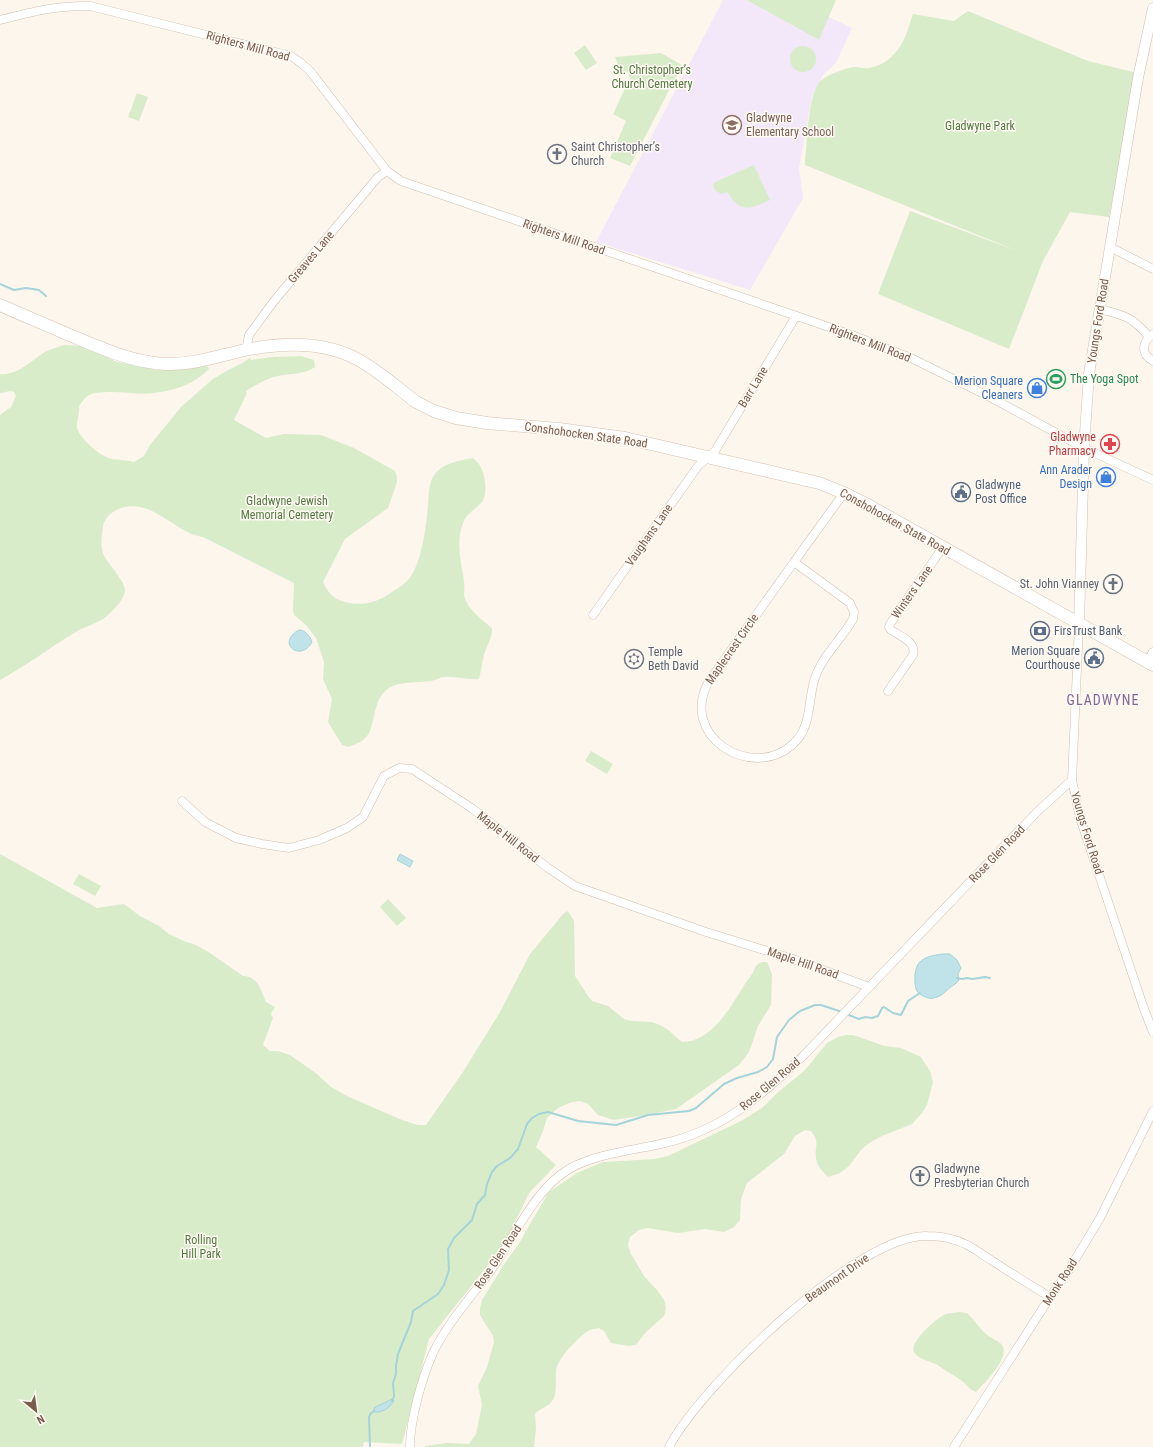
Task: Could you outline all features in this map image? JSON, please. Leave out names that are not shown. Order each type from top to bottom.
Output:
[{"type":"main road","name":"Conshohocken State Road","points":[[0,306],[110,353],[142,361],[164,364],[182,364],[246,350],[288,345],[312,346],[333,350],[356,358],[416,402],[445,415],[487,423],[559,429],[625,438],[806,480],[844,493],[1079,624],[1152,660]]},
{"type":"street","name":"Righters Mill Road","points":[[0,20],[47,8],[90,6],[290,56],[310,71],[387,171],[401,181],[852,335],[911,358],[988,396],[1084,448],[1153,480]]},
{"type":"street","name":"Youngs Ford Road","points":[[1153,8],[1138,78],[1089,374],[1084,448],[1079,624],[1072,780],[1080,818],[1153,1032]]},
{"type":"street","name":"Greaves Lane","points":[[246,350],[249,335],[274,301],[378,177],[387,171]]},
{"type":"street","points":[[1110,247],[1153,269]]},
{"type":"street","points":[[1100,309],[1122,315],[1133,320],[1151,336],[1144,344],[1144,350],[1148,358],[1153,361]]},
{"type":"street","name":"Barr Lane","points":[[708,457],[715,451],[796,316]]},
{"type":"street","name":"Vaughans Lane","points":[[593,615],[698,466],[708,457]]},
{"type":"street","name":"Maplecrest Circle","points":[[794,562],[850,603],[854,612],[853,619],[817,674],[813,684],[805,729],[798,740],[788,749],[770,757],[757,758],[737,754],[721,746],[706,728],[701,711],[703,692],[709,681],[794,562],[844,493]]},
{"type":"street","name":"Winters Lane","points":[[888,691],[913,655],[914,650],[910,642],[891,630],[889,627],[890,624],[943,547]]},
{"type":"street","name":"Maple Hill Road","points":[[182,801],[205,822],[236,838],[289,848],[320,840],[347,828],[363,817],[384,776],[399,768],[412,769],[473,809],[555,873],[575,886],[706,932],[793,959],[869,987]]},
{"type":"street","name":"Rose Glen Road","points":[[410,1447],[413,1423],[431,1359],[456,1317],[492,1268],[548,1184],[557,1176],[579,1164],[593,1159],[682,1138],[718,1123],[751,1102],[776,1081],[835,1023],[1038,811],[1072,780]]},
{"type":"street","name":"Monk Road","points":[[954,1447],[1100,1218],[1153,1111]]},
{"type":"street","name":"Beaumont Drive","points":[[669,1447],[683,1424],[705,1397],[749,1349],[769,1330],[811,1295],[842,1273],[877,1251],[892,1244],[909,1238],[926,1236],[951,1239],[968,1245],[1050,1298]]},
{"type":"shaded area","name":"Gladwyne Elementary School","points":[[723,0],[794,0],[852,28],[836,63],[824,74],[812,96],[799,168],[803,198],[750,290],[596,242]]},
{"type":"green space","points":[[747,0],[836,0],[819,40]]},
{"type":"green space","name":"Gladwyne Park","points":[[968,11],[1088,61],[1137,73],[1109,217],[1070,212],[1043,261],[1009,349],[878,294],[910,211],[1020,252],[805,165],[807,133],[812,100],[818,84],[824,78],[845,69],[854,67],[869,68],[886,61],[896,52],[901,44],[913,14],[954,21]]},
{"type":"green space","points":[[585,45],[597,63],[586,70],[574,53]]},
{"type":"green space","points":[[803,46],[812,50],[816,59],[812,68],[803,72],[794,68],[790,59],[794,50]]},
{"type":"green space","name":"St. Christopher’s Church Cemetery","points":[[661,53],[682,65],[630,166],[610,158],[626,121],[613,114],[630,78],[628,72],[621,73],[615,57]]},
{"type":"green space","points":[[137,93],[148,97],[139,121],[128,117]]},
{"type":"green space","points":[[754,165],[770,200],[756,206],[746,208],[737,204],[727,192],[722,194],[715,191],[713,186],[715,182]]},
{"type":"green space","name":"Gladwyne Jewish Memorial Cemetery","points":[[64,345],[85,346],[117,362],[158,370],[175,370],[207,366],[209,369],[190,383],[169,391],[144,394],[101,392],[86,397],[79,406],[77,425],[82,437],[86,442],[107,458],[134,462],[144,456],[150,445],[181,407],[214,378],[250,358],[251,360],[272,357],[301,356],[314,360],[315,367],[311,370],[302,373],[274,377],[246,391],[247,393],[234,420],[266,438],[284,434],[321,435],[354,448],[395,471],[397,482],[388,508],[345,539],[323,582],[327,590],[340,601],[355,604],[372,602],[387,595],[409,579],[417,563],[423,544],[431,481],[438,470],[443,467],[458,461],[473,458],[480,465],[484,475],[485,495],[480,504],[468,514],[464,521],[461,528],[459,543],[465,599],[473,611],[492,628],[479,679],[446,677],[431,681],[404,683],[393,686],[383,693],[379,700],[368,735],[354,745],[348,747],[342,745],[328,722],[332,699],[323,679],[324,662],[316,638],[306,625],[294,615],[294,583],[203,537],[183,530],[155,513],[136,506],[125,507],[114,511],[108,516],[103,526],[101,543],[103,553],[125,588],[124,595],[120,602],[103,619],[74,633],[0,680],[0,415],[11,407],[16,396],[14,392],[11,391],[0,393],[0,374],[12,373],[24,367],[45,352]]},
{"type":"green space","points":[[591,751],[613,764],[607,774],[585,761]]},
{"type":"green space","name":"Rolling Hill Park","points":[[0,854],[97,908],[124,904],[169,934],[196,945],[243,976],[256,981],[266,1002],[275,1007],[271,1014],[273,1018],[263,1045],[270,1051],[278,1051],[290,1055],[317,1074],[331,1087],[347,1096],[402,1120],[418,1125],[426,1125],[463,1072],[500,1012],[530,954],[564,913],[568,911],[574,921],[575,976],[592,1001],[608,1006],[624,1019],[631,1021],[652,1022],[660,1025],[682,1042],[703,1036],[720,1021],[727,1012],[756,966],[759,963],[764,962],[767,962],[772,974],[771,1005],[758,1026],[749,1052],[739,1065],[676,1109],[614,1120],[598,1115],[588,1104],[580,1101],[572,1102],[558,1108],[547,1118],[536,1147],[556,1165],[529,1193],[504,1245],[429,1339],[402,1444],[364,1442],[363,1447],[0,1447]]},
{"type":"green space","points":[[79,874],[101,886],[95,896],[73,884]]},
{"type":"green space","points":[[388,899],[406,918],[397,926],[380,907]]},
{"type":"green space","points":[[853,1035],[885,1046],[901,1048],[921,1057],[930,1071],[933,1082],[927,1105],[912,1124],[869,1143],[861,1150],[849,1166],[840,1173],[828,1177],[820,1169],[817,1161],[816,1139],[811,1131],[805,1130],[795,1136],[784,1154],[747,1183],[741,1199],[740,1220],[734,1227],[724,1232],[705,1229],[678,1233],[648,1228],[639,1230],[630,1237],[628,1245],[631,1254],[644,1276],[664,1300],[666,1308],[664,1316],[645,1333],[636,1345],[629,1346],[611,1343],[604,1331],[599,1328],[590,1330],[575,1342],[565,1354],[556,1370],[556,1390],[554,1398],[548,1405],[535,1414],[536,1429],[534,1447],[425,1447],[447,1443],[469,1444],[476,1434],[482,1405],[478,1386],[487,1367],[494,1342],[493,1336],[480,1315],[482,1300],[520,1242],[549,1192],[577,1173],[603,1162],[655,1159],[668,1156],[741,1121],[762,1108],[776,1094],[804,1071],[827,1043],[838,1037]]},
{"type":"green space","points":[[949,1313],[967,1313],[986,1334],[1002,1345],[1004,1350],[1000,1363],[990,1377],[976,1392],[936,1364],[921,1358],[914,1352],[915,1343],[919,1337],[935,1321]]},
{"type":"water","points":[[299,630],[307,634],[312,642],[302,651],[292,649],[289,640],[292,635]]},
{"type":"water","points":[[400,854],[413,861],[410,867],[397,860]]},
{"type":"water","points":[[950,954],[957,960],[961,968],[958,974],[959,980],[938,997],[929,998],[919,993],[916,989],[915,979],[917,967],[918,964],[925,958]]},
{"type":"water","points":[[392,1399],[394,1401],[388,1408],[380,1412],[374,1412],[374,1408]]},
{"type":"waterway","points":[[0,284],[14,290],[26,288],[39,290],[46,296]]},
{"type":"waterway","points":[[957,978],[990,978]]},
{"type":"waterway","points":[[846,1014],[859,1019],[865,1017],[872,1018],[878,1016],[884,1007],[893,1013],[901,1015],[908,1001],[920,993]]},
{"type":"waterway","points":[[392,1401],[394,1396],[393,1383],[396,1374],[398,1354],[411,1322],[413,1311],[438,1294],[444,1285],[449,1270],[448,1249],[454,1238],[472,1220],[477,1204],[485,1195],[487,1184],[492,1172],[497,1166],[510,1158],[518,1149],[527,1124],[532,1118],[539,1114],[548,1112],[578,1121],[616,1125],[648,1115],[689,1111],[696,1108],[724,1084],[737,1078],[758,1072],[767,1067],[773,1059],[777,1037],[789,1020],[800,1011],[815,1005],[821,1005],[842,1012]]},
{"type":"waterway","points":[[370,1447],[369,1417],[374,1411]]},
{"type":"place","name":"Gladwyne Elementary School","points":[[732,125]]},
{"type":"place","name":"Saint Christopher’s Church","points":[[557,154]]},
{"type":"place","name":"The Yoga Spot","points":[[1056,379]]},
{"type":"place","name":"Merion Square Cleaners","points":[[1037,388]]},
{"type":"place","name":"Gladwyne Pharmacy","points":[[1110,444]]},
{"type":"place","name":"Ann Arader Design","points":[[1106,477]]},
{"type":"place","name":"Gladwyne Post Office","points":[[961,492]]},
{"type":"place","name":"St. John Vianney","points":[[1113,584]]},
{"type":"place","name":"FirsTrust Bank","points":[[1040,631]]},
{"type":"place","name":"Merion Square Courthouse","points":[[1094,658]]},
{"type":"place","name":"Temple Beth David","points":[[634,659]]},
{"type":"place","name":"Gladwyne Presbyterian Church","points":[[920,1176]]},
{"type":"district","name":"GLADWYNE","points":[[1103,700]]}]
